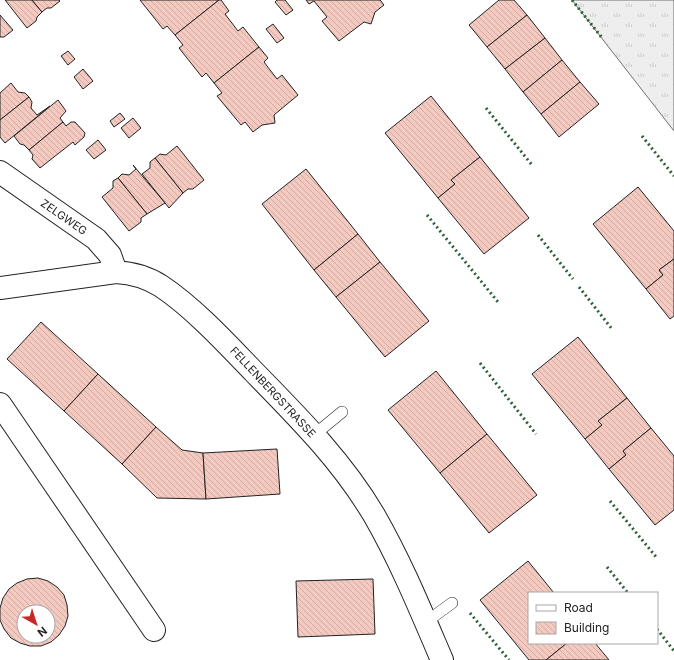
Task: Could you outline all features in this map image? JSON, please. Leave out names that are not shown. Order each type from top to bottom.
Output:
[{"type":"street","name":"ZELGWEG","points":[[0,172],[96,239],[110,255],[116,272]]},
{"type":"street","name":"FELLENBERGSTRASSE","points":[[0,288],[116,272],[143,276],[161,286],[230,347],[314,435],[335,460],[373,514],[396,557],[442,660]]},
{"type":"street","points":[[0,404],[154,630]]},
{"type":"lane","points":[[314,435],[342,412]]},
{"type":"lane","points":[[426,622],[452,603]]},
{"type":"green space","points":[[572,0],[674,0],[674,131]]},
{"type":"building","points":[[5,0],[32,0],[42,12],[37,17],[36,21],[27,28]]},
{"type":"building","points":[[32,0],[60,1],[51,8],[47,8],[42,12]]},
{"type":"building","points":[[140,0],[219,0],[175,35],[167,26],[163,29]]},
{"type":"building","points":[[219,0],[221,0],[229,11],[225,14],[238,31],[243,27],[259,47],[214,83],[206,73],[202,77],[179,48],[183,45],[175,35]]},
{"type":"building","points":[[277,0],[285,0],[293,10],[286,15],[275,2]]},
{"type":"building","points":[[306,0],[380,0],[384,5],[375,12],[371,24],[364,22],[339,41],[322,21],[327,17],[314,1],[309,4]]},
{"type":"building","points":[[499,0],[514,0],[527,15],[487,47],[469,25]]},
{"type":"building","points":[[0,15],[13,30],[4,37],[0,37]]},
{"type":"building","points":[[527,15],[545,38],[505,69],[487,47]]},
{"type":"building","points":[[273,24],[284,38],[277,43],[266,29]]},
{"type":"building","points":[[545,38],[562,60],[523,92],[505,69]]},
{"type":"building","points":[[259,47],[268,58],[264,62],[277,79],[282,75],[298,95],[274,115],[275,123],[262,125],[253,132],[245,122],[241,125],[217,96],[222,93],[214,83]]},
{"type":"building","points":[[68,51],[75,59],[68,65],[61,56]]},
{"type":"building","points":[[562,60],[580,82],[541,114],[523,92]]},
{"type":"building","points":[[83,69],[93,81],[83,89],[74,77]]},
{"type":"building","points":[[580,82],[599,104],[559,137],[541,114]]},
{"type":"building","points":[[11,83],[18,92],[25,93],[29,97],[0,120],[0,93]]},
{"type":"building","points":[[431,96],[480,157],[451,180],[455,184],[438,198],[385,133]]},
{"type":"building","points":[[29,97],[32,102],[31,108],[37,115],[50,106],[5,143],[0,137],[0,120]]},
{"type":"building","points":[[58,100],[66,111],[60,118],[63,122],[29,150],[24,145],[20,144],[14,136]]},
{"type":"building","points":[[120,113],[125,119],[114,127],[110,121]]},
{"type":"building","points":[[133,118],[141,128],[129,138],[121,128]]},
{"type":"building","points":[[63,122],[66,126],[71,122],[75,122],[85,133],[84,137],[75,145],[73,142],[40,168],[32,159],[33,155],[29,150]]},
{"type":"building","points":[[98,140],[106,150],[94,159],[86,150]]},
{"type":"building","points":[[177,146],[204,180],[193,189],[188,189],[183,193],[155,158],[160,154],[166,155]]},
{"type":"building","points":[[480,157],[529,218],[484,254],[438,198],[455,184],[451,180]]},
{"type":"building","points":[[155,158],[183,193],[169,208],[142,174],[150,168],[150,162]]},
{"type":"building","points":[[133,165],[165,203],[147,214],[118,178],[122,174],[129,175],[136,169]]},
{"type":"building","points":[[306,169],[358,234],[314,270],[262,204]]},
{"type":"building","points":[[118,178],[147,214],[141,218],[141,222],[129,231],[102,197],[113,188],[113,181]]},
{"type":"building","points":[[638,187],[674,231],[674,259],[659,270],[663,275],[646,289],[593,224]]},
{"type":"building","points":[[358,234],[380,262],[336,297],[314,270]]},
{"type":"building","points":[[674,259],[674,316],[670,319],[646,289],[663,275],[659,270]]},
{"type":"building","points":[[380,262],[429,321],[385,357],[336,297]]},
{"type":"building","points":[[41,322],[98,374],[64,411],[7,359]]},
{"type":"building","points":[[578,337],[627,398],[598,421],[602,425],[585,439],[532,374]]},
{"type":"building","points":[[436,371],[487,434],[440,473],[388,410]]},
{"type":"building","points":[[98,374],[156,427],[122,464],[64,411]]},
{"type":"building","points":[[627,398],[651,428],[623,451],[626,455],[609,469],[585,439],[602,425],[598,421]]},
{"type":"building","points":[[156,427],[182,450],[203,453],[206,499],[157,498],[122,464]]},
{"type":"building","points":[[651,428],[674,456],[674,510],[655,525],[609,469],[626,455],[623,451]]},
{"type":"building","points":[[487,434],[537,495],[489,533],[440,473]]},
{"type":"building","points":[[277,449],[280,494],[206,499],[203,453]]},
{"type":"building","points":[[528,561],[553,592],[528,592],[528,644],[566,644],[546,660],[529,660],[480,600]]},
{"type":"building","points":[[38,578],[48,581],[57,587],[64,595],[68,616],[65,626],[56,638],[56,604],[16,604],[16,641],[11,638],[4,629],[0,620],[0,608],[3,598],[9,589],[17,583],[27,579]]},
{"type":"building","points":[[373,579],[375,634],[298,637],[296,581]]},
{"type":"building","points":[[23,644],[46,644],[41,646],[30,646]]},
{"type":"building","points":[[566,644],[596,644],[609,660],[546,660]]},
{"type":"hedge","points":[[572,0],[603,39]]},
{"type":"hedge","points":[[486,108],[532,165]]},
{"type":"hedge","points":[[642,136],[674,176]]},
{"type":"hedge","points":[[427,215],[498,302]]},
{"type":"hedge","points":[[538,235],[573,279]]},
{"type":"hedge","points":[[579,287],[612,329]]},
{"type":"hedge","points":[[480,363],[536,434]]},
{"type":"hedge","points":[[610,501],[657,558]]},
{"type":"hedge","points":[[607,567],[627,592]]},
{"type":"hedge","points":[[470,613],[509,660]]},
{"type":"hedge","points":[[658,630],[674,651]]}]
